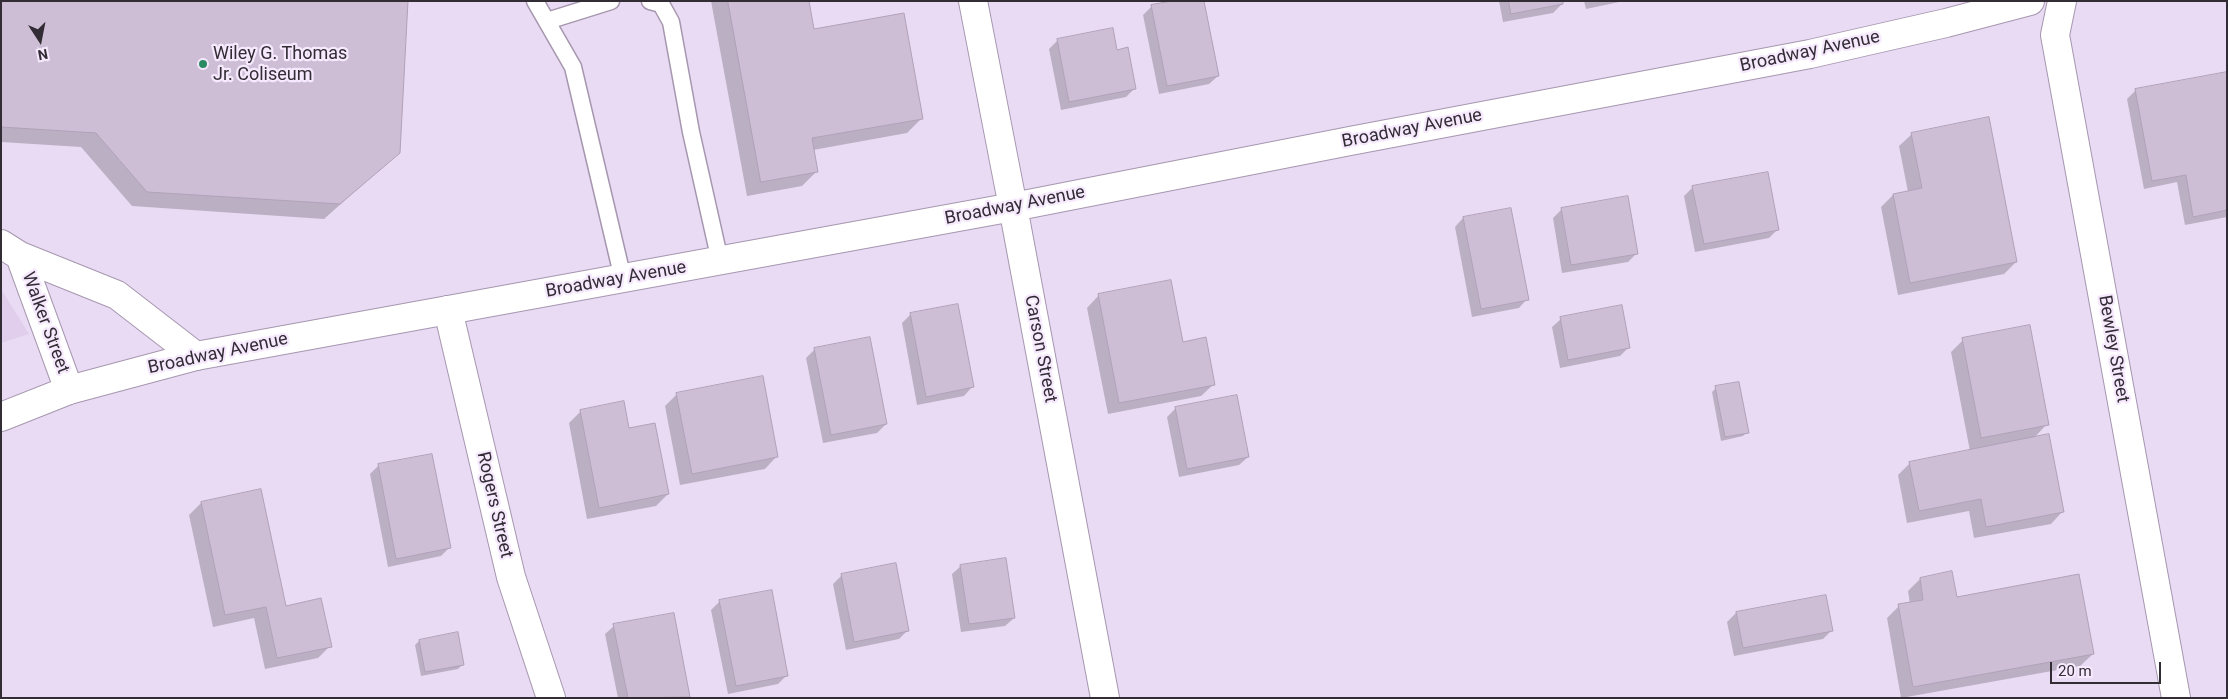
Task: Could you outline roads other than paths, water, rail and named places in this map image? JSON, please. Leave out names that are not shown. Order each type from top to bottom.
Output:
[{"type":"street","name":"Carson Street","points":[[972,1],[1014,207],[1105,698]]},
{"type":"street","name":"Broadway Avenue","points":[[1,417],[69,390],[196,356],[1014,207],[1810,54],[1946,23],[2030,1]]},
{"type":"street","name":"Bewley Street","points":[[2062,1],[2055,35],[2176,698]]},
{"type":"street","name":"Walker Street","points":[[11,250],[117,295],[196,356]]},
{"type":"street","name":"Walker Street","points":[[11,250],[69,390]]},
{"type":"street","name":"Rogers Street","points":[[448,310],[511,577],[551,698]]},
{"type":"lane","points":[[535,1],[573,67],[622,279]]},
{"type":"lane","points":[[547,21],[611,1]]},
{"type":"lane","points":[[650,1],[661,4],[671,22],[720,261]]},
{"type":"place","name":"Wiley G. Thomas Jr. Coliseum","points":[[203,64]]}]
